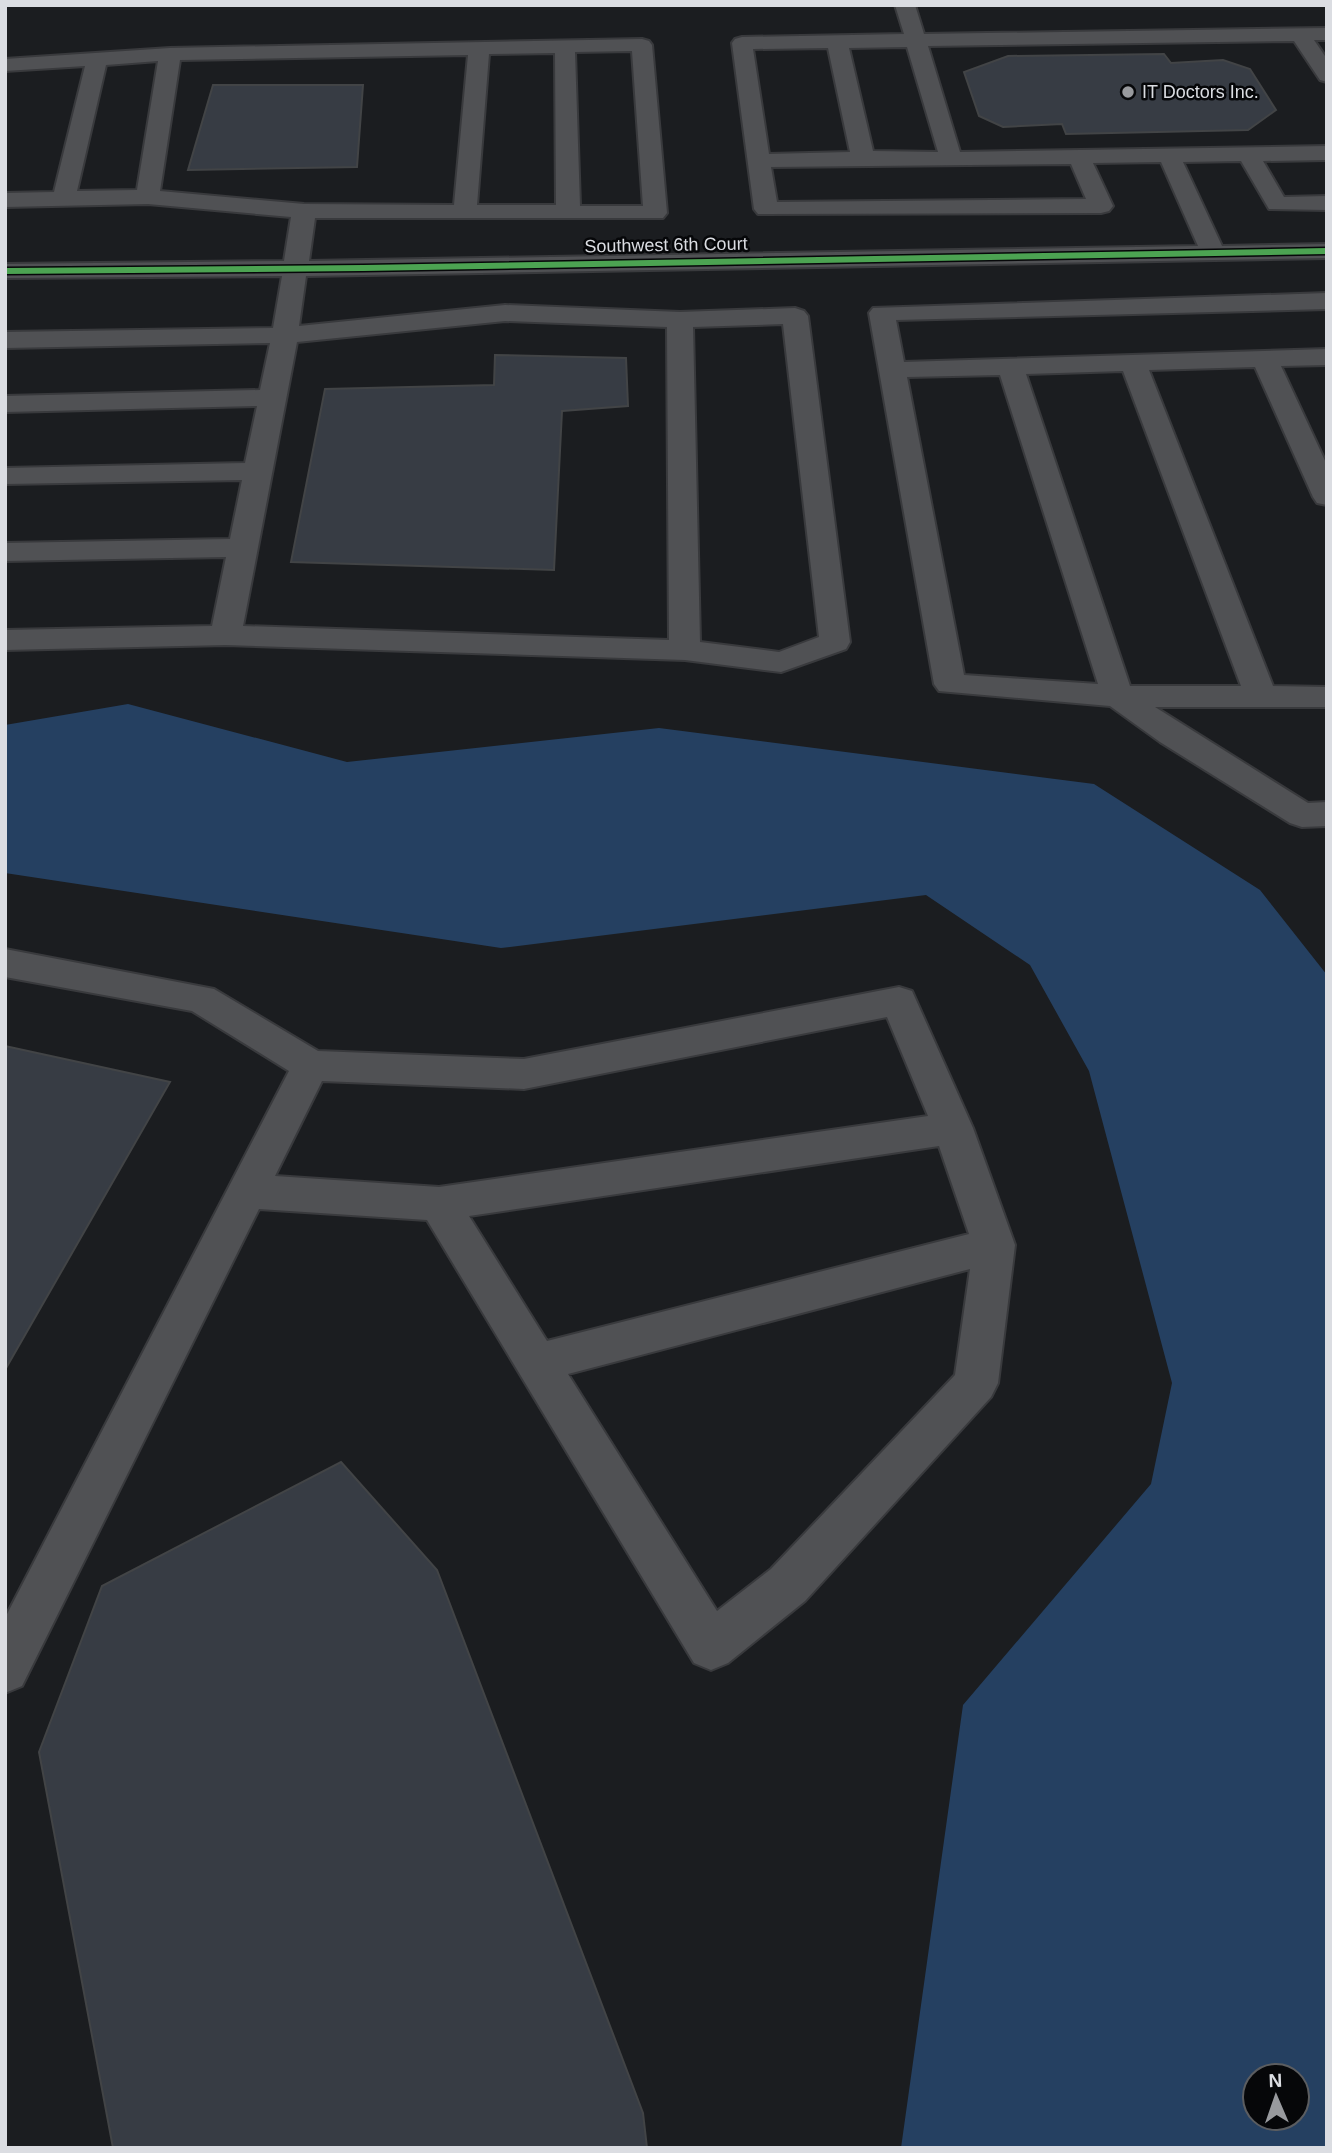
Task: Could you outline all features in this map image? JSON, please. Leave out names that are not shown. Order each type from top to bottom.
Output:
[{"type":"street","points":[[905,5],[951,159]]},
{"type":"street","points":[[1300,34],[1327,76]]},
{"type":"street","points":[[1079,157],[1101,206],[766,209],[742,43],[1327,34]]},
{"type":"street","points":[[837,42],[863,158]]},
{"type":"street","points":[[5,65],[170,54],[642,45],[655,213],[304,211],[148,197],[5,200]]},
{"type":"street","points":[[565,47],[568,213]]},
{"type":"street","points":[[464,212],[479,48]]},
{"type":"street","points":[[148,197],[170,54]]},
{"type":"street","points":[[64,199],[97,59]]},
{"type":"street","points":[[759,161],[1327,153]]},
{"type":"street","points":[[1248,155],[1277,204],[1327,203]]},
{"type":"street","points":[[1169,156],[1213,253]]},
{"type":"street","points":[[226,635],[285,335],[304,211]]},
{"type":"street","name":"Southwest 6th Court","points":[[5,271],[1327,251]]},
{"type":"street","points":[[1327,301],[882,313],[950,684],[1118,696],[1327,697]]},
{"type":"street","points":[[5,340],[285,335],[506,313],[680,320],[795,316],[835,642],[781,662],[685,650],[226,635],[5,640]]},
{"type":"street","points":[[680,320],[685,650]]},
{"type":"street","points":[[893,370],[1327,357]]},
{"type":"street","points":[[1265,359],[1327,497]]},
{"type":"street","points":[[1133,363],[1261,697]]},
{"type":"street","points":[[1011,366],[1118,696],[1172,734],[1302,815],[1327,814]]},
{"type":"street","points":[[5,404],[272,398]]},
{"type":"street","points":[[5,476],[258,471]]},
{"type":"street","points":[[5,552],[242,548]]},
{"type":"street","points":[[5,963],[201,999],[311,1066],[524,1074],[899,1002],[953,1128],[993,1245],[976,1383],[788,1585],[711,1646],[439,1204]]},
{"type":"street","points":[[5,1669],[311,1066]]},
{"type":"street","points":[[247,1191],[439,1204],[953,1128]]},
{"type":"street","points":[[537,1363],[993,1245]]},
{"type":"water","points":[[128,704],[347,762],[659,728],[1094,784],[1260,890],[1327,975],[1327,2148],[901,2148],[963,1705],[1151,1484],[1172,1383],[1089,1071],[1030,965],[926,895],[501,948],[5,873],[5,725]]},
{"type":"building","points":[[1164,54],[1171,63],[1223,60],[1250,69],[1276,110],[1248,130],[1066,134],[1062,124],[1003,127],[979,116],[964,72],[1008,56]]},
{"type":"building","points":[[213,85],[363,85],[357,167],[188,170]]},
{"type":"building","points":[[495,355],[626,358],[628,406],[562,411],[554,570],[291,562],[325,389],[494,385]]},
{"type":"building","points":[[5,1046],[170,1082],[5,1370]]},
{"type":"building","points":[[341,1462],[437,1570],[643,2113],[647,2148],[113,2148],[39,1752],[102,1586]]},
{"type":"cycle path","points":[[5,271],[363,268],[1327,251]]},
{"type":"place","name":"IT Doctors Inc.","points":[[1128,92]]}]
